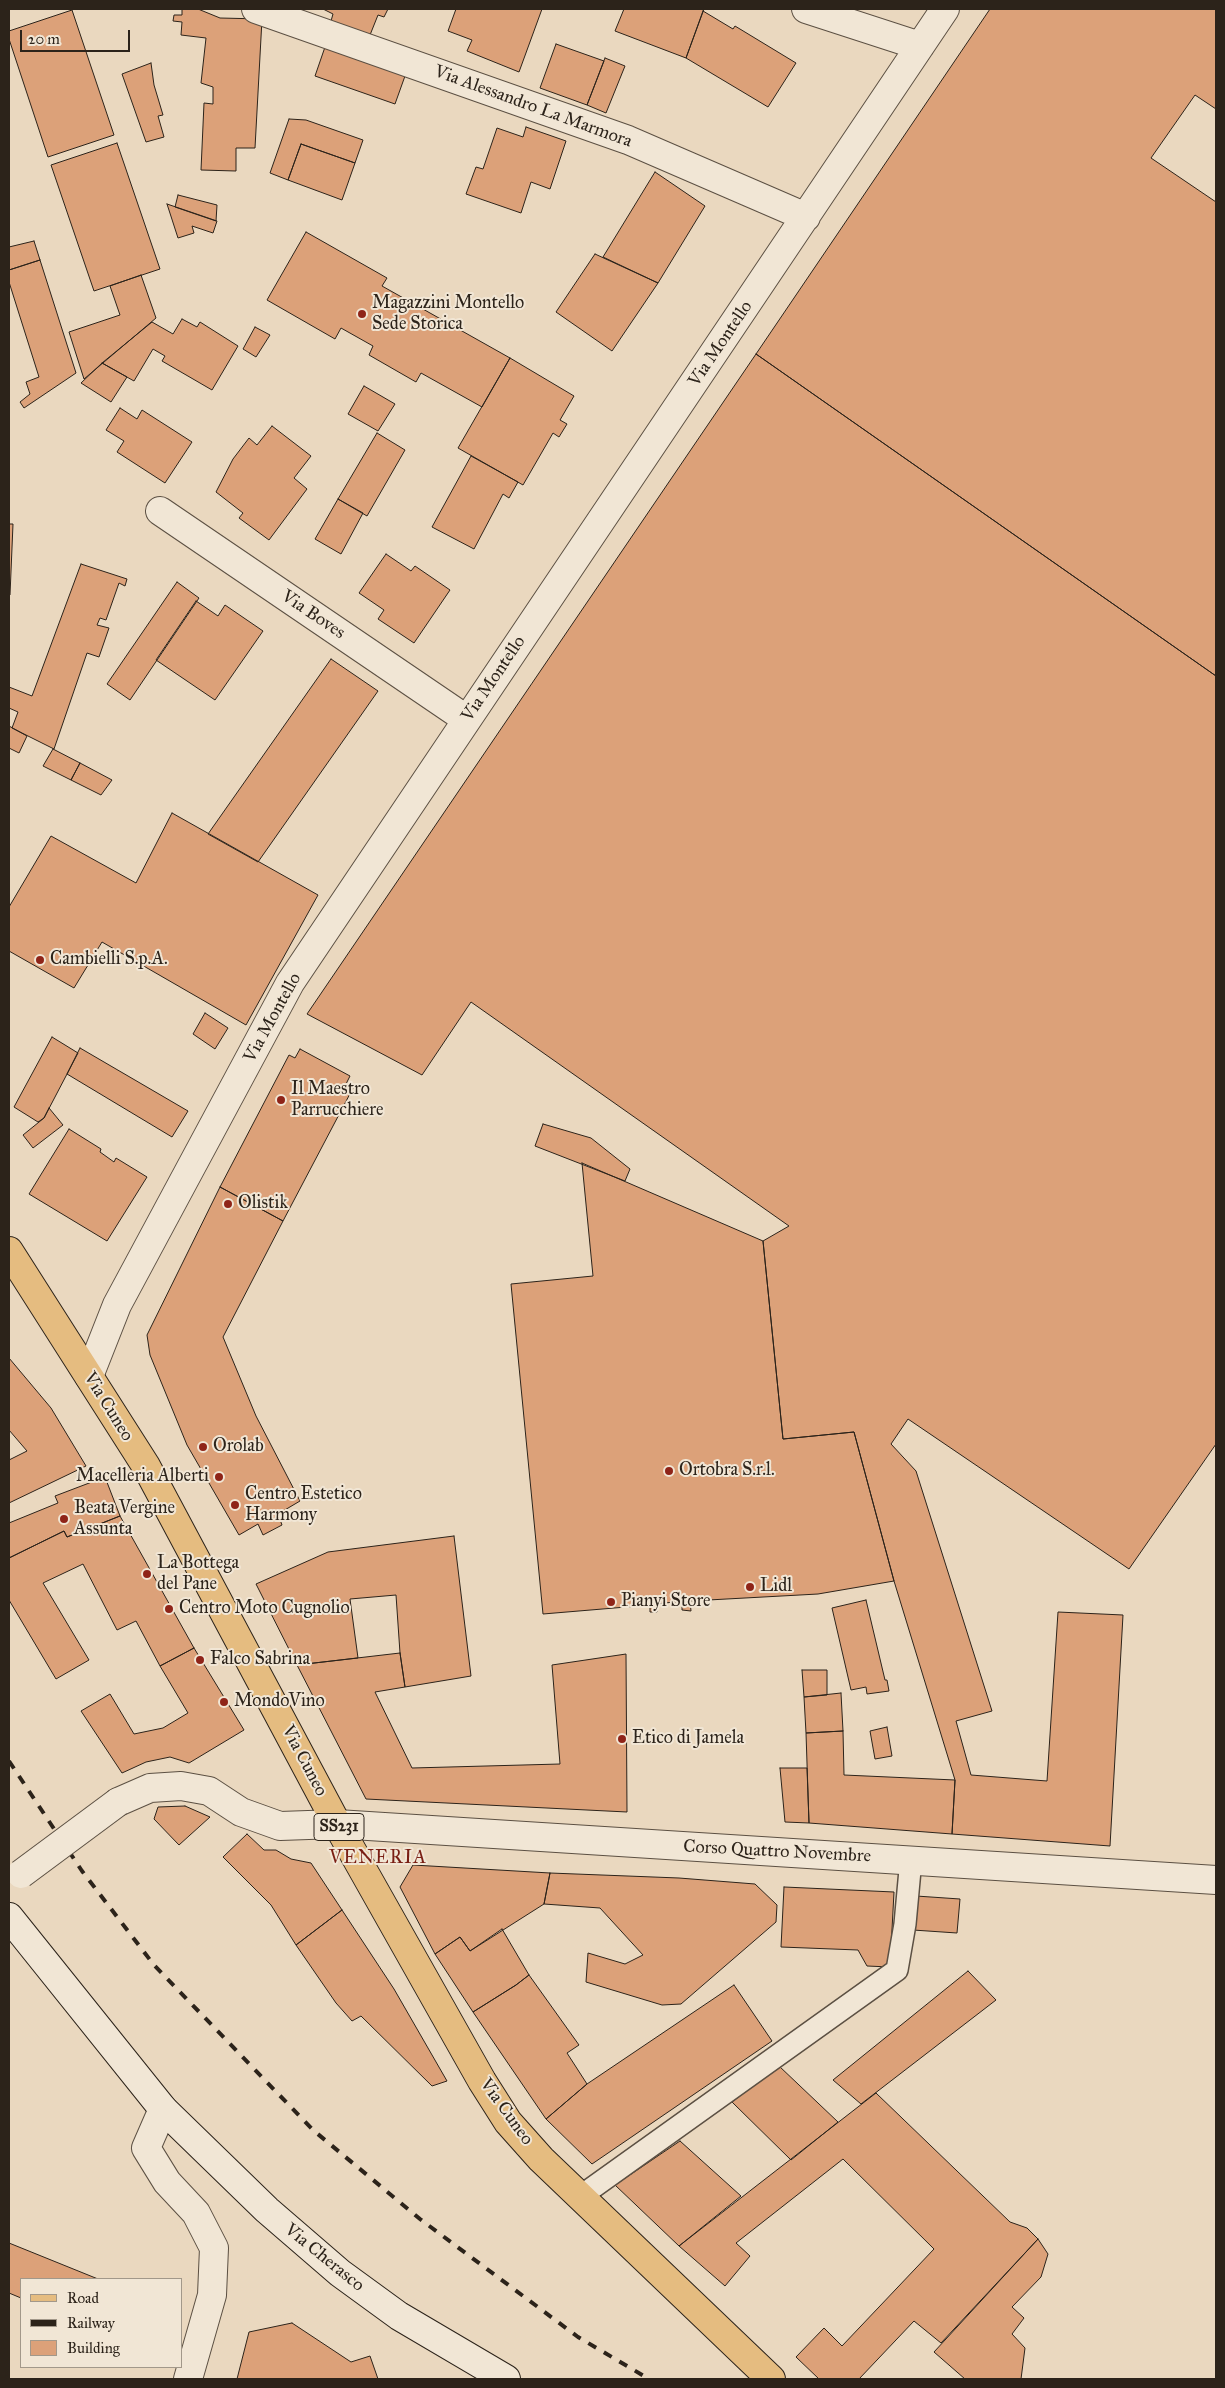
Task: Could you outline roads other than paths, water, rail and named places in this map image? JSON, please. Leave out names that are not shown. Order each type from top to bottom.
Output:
[{"type":"main road","name":"Via Cuneo","points":[[9,1251],[146,1466],[337,1824],[482,2081],[508,2122],[541,2159],[772,2379]]},
{"type":"main road","name":"Via Cuneo","points":[[740,2350],[757,2379]]},
{"type":"street","name":"Via Alessandro La Marmora","points":[[256,9],[628,140],[806,217]]},
{"type":"street","points":[[806,9],[920,46]]},
{"type":"street","name":"Via Montello","points":[[89,1376],[117,1306],[290,983],[945,9]]},
{"type":"street","name":"Via Boves","points":[[160,510],[466,719]]},
{"type":"street","name":"Corso Quattro Novembre","points":[[15,1879],[118,1802],[150,1788],[181,1786],[209,1791],[241,1812],[280,1826],[337,1824],[911,1859],[1014,1868],[1216,1880]]},
{"type":"street","name":"Via Cherasco","points":[[9,1919],[163,2109],[267,2210],[340,2273],[399,2316],[506,2379]]},
{"type":"street","points":[[163,2109],[146,2148],[167,2182],[196,2213],[214,2248],[212,2295],[188,2379]]},
{"type":"lane","points":[[581,2196],[897,1970],[905,1924],[911,1859]]},
{"type":"railway","points":[[9,1761],[82,1871],[154,1965],[313,2130],[420,2219],[578,2337],[649,2379]]},
{"type":"place","name":"Magazzini Montello Sede Storica","points":[[362,314]]},
{"type":"place","name":"Cambielli S.p.A.","points":[[40,960]]},
{"type":"place","name":"Il Maestro Parrucchiere","points":[[281,1100]]},
{"type":"place","name":"Olistik","points":[[228,1204]]},
{"type":"place","name":"Orolab","points":[[203,1447]]},
{"type":"place","name":"Ortobra S.r.l.","points":[[669,1471]]},
{"type":"place","name":"Macelleria Alberti","points":[[219,1477]]},
{"type":"place","name":"Centro Estetico Harmony","points":[[235,1505]]},
{"type":"place","name":"Beata Vergine Assunta","points":[[64,1519]]},
{"type":"place","name":"La Bottega del Pane","points":[[147,1574]]},
{"type":"place","name":"Lidl","points":[[750,1587]]},
{"type":"place","name":"Pianyi Store","points":[[611,1602]]},
{"type":"place","name":"Centro Moto Cugnolio","points":[[169,1609]]},
{"type":"place","name":"Falco Sabrina","points":[[200,1660]]},
{"type":"place","name":"MondoVino","points":[[224,1702]]},
{"type":"place","name":"Etico di Jamela","points":[[622,1739]]},
{"type":"district","name":"VENERIA","points":[[378,1858]]}]
